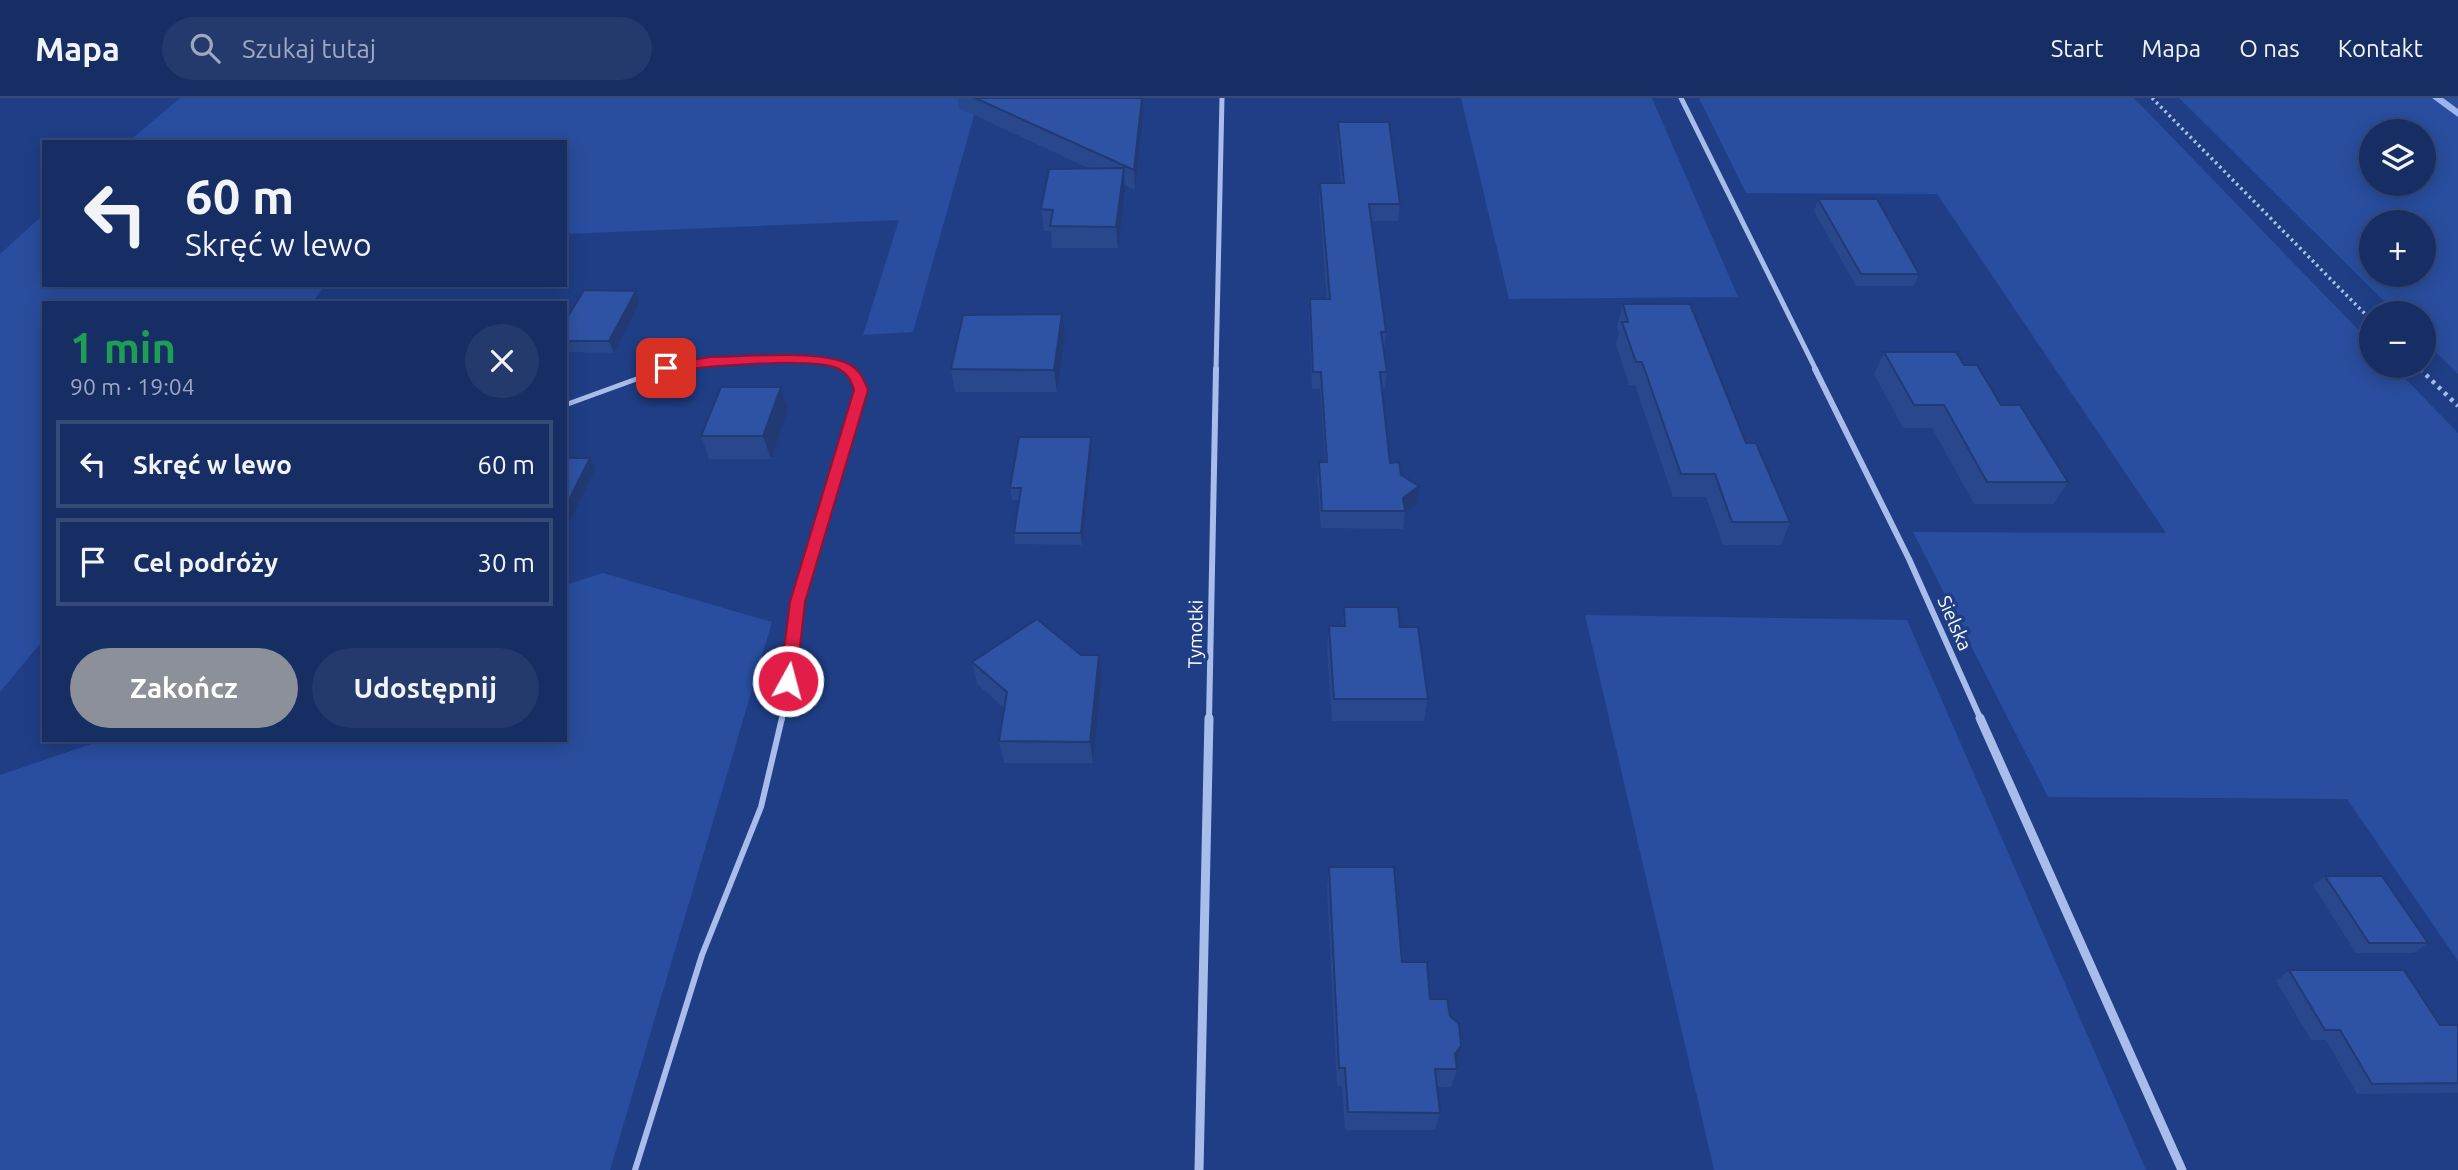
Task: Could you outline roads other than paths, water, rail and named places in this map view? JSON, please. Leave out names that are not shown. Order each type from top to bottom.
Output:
[{"type":"street","name":"Tymotki","points":[[1199,1170],[1222,98]]},
{"type":"street","name":"Sielska","points":[[1681,98],[1909,559],[2182,1170]]},
{"type":"lane","points":[[567,404],[617,383],[666,368],[711,361],[818,361],[842,365],[856,376],[861,390],[797,602],[785,708],[761,807],[702,955],[635,1170]]},
{"type":"waterway","points":[[2437,98],[2458,114]]}]
